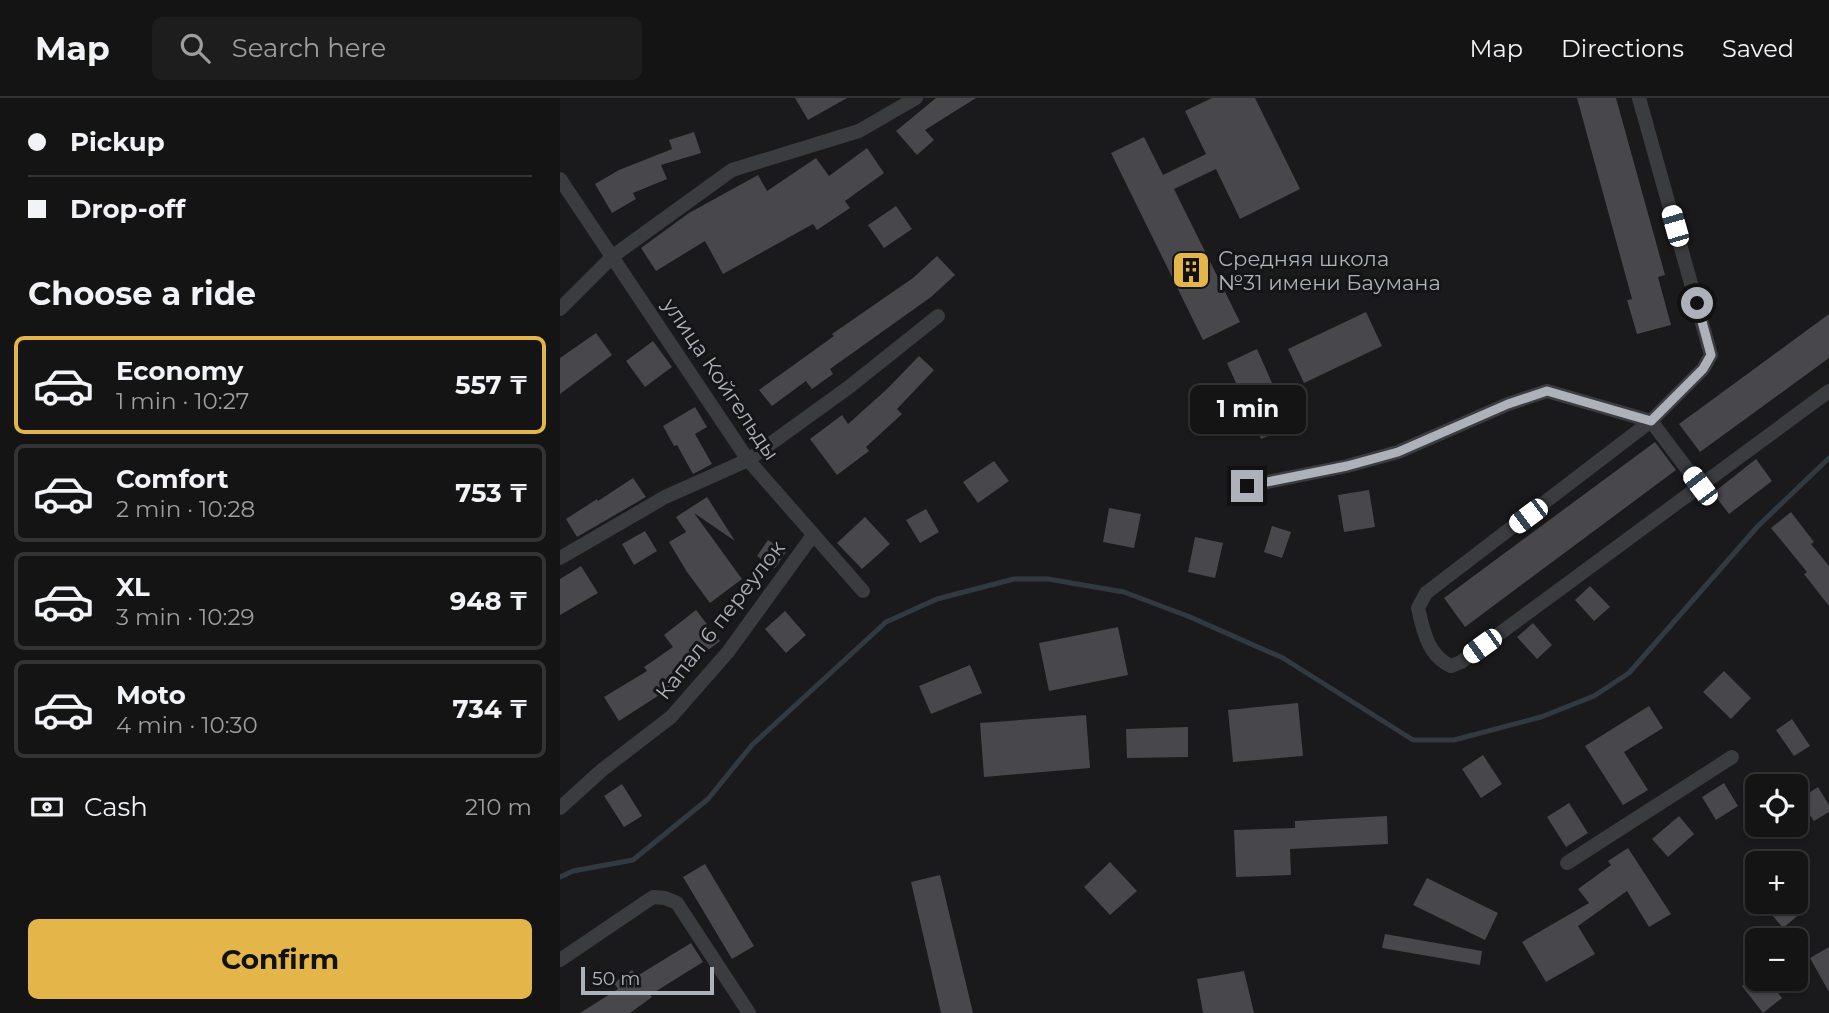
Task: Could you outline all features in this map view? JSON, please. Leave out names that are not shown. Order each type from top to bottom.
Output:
[{"type":"street","points":[[560,309],[613,256],[732,170],[859,131],[916,98]]},
{"type":"street","points":[[1639,98],[1711,355],[1703,369],[1651,421],[1426,593],[1418,608],[1424,636],[1442,662],[1451,666],[1461,662],[1829,391]]},
{"type":"street","name":"улица Койгельды","points":[[560,179],[748,460],[863,591]]},
{"type":"street","points":[[560,558],[665,497],[748,460],[849,387],[938,317]]},
{"type":"street","points":[[1247,486],[1347,466],[1398,452],[1508,404],[1547,391],[1651,421],[1700,486]]},
{"type":"street","name":"Капал 6 переулок","points":[[560,808],[602,769],[671,717],[728,652],[813,535]]},
{"type":"street","points":[[1567,863],[1732,757]]},
{"type":"street","points":[[560,960],[653,897],[665,898],[677,903],[749,1013]]},
{"type":"building","points":[[795,98],[847,98],[808,120]]},
{"type":"building","points":[[936,98],[976,98],[925,130],[934,140],[917,155],[896,131]]},
{"type":"building","name":"Средняя школа №31 имени Баумана","points":[[1212,98],[1255,98],[1300,189],[1240,219],[1216,169],[1174,189],[1240,322],[1203,340],[1111,153],[1144,137],[1163,175],[1206,154],[1185,111]]},
{"type":"building","points":[[1577,98],[1616,98],[1665,275],[1658,277],[1671,325],[1637,334],[1627,300],[1632,299]]},
{"type":"building","points":[[694,132],[701,153],[661,165],[667,179],[633,193],[636,199],[612,213],[595,184],[619,170],[672,149],[669,140]]},
{"type":"building","points":[[867,148],[884,173],[845,201],[850,208],[817,230],[813,224],[723,274],[705,241],[656,271],[641,248],[689,213],[758,175],[767,191],[816,158],[829,176]]},
{"type":"building","points":[[896,206],[912,229],[884,248],[868,225]]},
{"type":"building","points":[[937,256],[955,275],[931,297],[830,369],[833,374],[812,389],[806,381],[772,406],[759,390],[834,336],[832,334],[913,278]]},
{"type":"building","points":[[1366,312],[1382,346],[1304,383],[1288,349]]},
{"type":"building","points":[[1829,314],[1829,358],[1700,452],[1679,424]]},
{"type":"building","points":[[596,333],[612,355],[560,394],[560,358]]},
{"type":"building","points":[[653,341],[672,367],[645,387],[626,361]]},
{"type":"building","points":[[1257,349],[1291,426],[1261,439],[1227,363]]},
{"type":"building","points":[[919,356],[934,370],[897,409],[902,414],[866,447],[869,451],[837,475],[810,439],[842,415],[848,424]]},
{"type":"building","points":[[695,407],[707,427],[695,434],[712,464],[693,474],[663,426]]},
{"type":"building","points":[[1655,442],[1676,470],[1465,627],[1444,598]]},
{"type":"building","points":[[1756,459],[1772,481],[1729,514],[1713,493]]},
{"type":"building","points":[[994,461],[1009,481],[978,503],[963,482]]},
{"type":"building","points":[[633,478],[646,497],[577,537],[566,519]]},
{"type":"building","points":[[1369,490],[1375,527],[1344,532],[1338,495]]},
{"type":"building","points":[[707,497],[735,541],[694,513],[742,579],[710,603],[669,542],[686,532],[676,517]]},
{"type":"building","points":[[1109,508],[1141,514],[1134,548],[1103,542]]},
{"type":"building","points":[[926,509],[939,532],[920,543],[906,520]]},
{"type":"building","points":[[1791,512],[1829,566],[1829,606],[1804,574],[1807,572],[1771,528]]},
{"type":"building","points":[[865,517],[890,544],[862,569],[837,543]]},
{"type":"building","points":[[1272,526],[1291,532],[1282,558],[1264,552]]},
{"type":"building","points":[[645,531],[657,551],[634,565],[622,544]]},
{"type":"building","points":[[1195,537],[1223,543],[1215,578],[1188,572]]},
{"type":"building","points":[[768,540],[786,552],[775,568],[757,556]]},
{"type":"building","points":[[581,566],[598,593],[560,615],[560,579]]},
{"type":"building","points":[[1590,586],[1610,607],[1594,621],[1575,600]]},
{"type":"building","points":[[696,610],[720,641],[679,672],[684,679],[619,721],[604,697],[647,671],[644,667],[673,647],[664,635]]},
{"type":"building","points":[[785,611],[806,635],[786,653],[765,629]]},
{"type":"building","points":[[1533,623],[1552,645],[1537,659],[1517,637]]},
{"type":"building","points":[[1118,627],[1128,675],[1049,691],[1039,643]]},
{"type":"building","points":[[970,665],[982,693],[931,714],[919,686]]},
{"type":"building","points":[[1724,671],[1751,698],[1731,719],[1703,692]]},
{"type":"building","points":[[1298,703],[1303,756],[1233,762],[1228,710]]},
{"type":"building","points":[[1649,706],[1663,728],[1624,752],[1648,790],[1623,805],[1585,746]]},
{"type":"building","points":[[1086,715],[1090,768],[984,777],[980,723]]},
{"type":"building","points":[[1792,719],[1810,746],[1794,756],[1776,730]]},
{"type":"building","points":[[1188,727],[1188,757],[1127,758],[1126,729]]},
{"type":"building","points":[[1483,755],[1502,784],[1481,798],[1462,769]]},
{"type":"building","points":[[1724,783],[1738,806],[1716,820],[1702,797]]},
{"type":"building","points":[[622,784],[642,816],[624,827],[604,796]]},
{"type":"building","points":[[1818,787],[1829,805],[1829,812],[1814,821],[1808,812],[1808,793]]},
{"type":"building","points":[[1569,803],[1588,833],[1566,847],[1547,817]]},
{"type":"building","points":[[1387,816],[1388,844],[1290,849],[1291,875],[1236,877],[1234,830],[1295,828],[1295,821]]},
{"type":"building","points":[[1679,816],[1694,834],[1668,857],[1652,839]]},
{"type":"building","points":[[1628,848],[1671,914],[1649,927],[1627,891],[1578,926],[1595,954],[1546,982],[1522,942],[1589,903],[1578,889],[1611,865],[1608,861]]},
{"type":"building","points":[[1110,862],[1137,891],[1110,915],[1084,887]]},
{"type":"building","points":[[705,864],[754,946],[732,959],[683,877]]},
{"type":"building","points":[[940,875],[973,1013],[941,1013],[911,882]]},
{"type":"building","points":[[1427,878],[1498,913],[1485,940],[1413,905]]},
{"type":"building","points":[[1771,914],[1800,914],[1783,928]]},
{"type":"building","points":[[1385,934],[1482,951],[1480,965],[1382,948]]},
{"type":"building","points":[[691,943],[703,962],[650,995],[652,997],[630,1013],[580,1013],[618,989],[614,983],[632,970],[637,976]]},
{"type":"building","points":[[1829,947],[1829,992],[1810,958]]},
{"type":"building","points":[[1244,971],[1254,1013],[1203,1013],[1197,979]]},
{"type":"building","points":[[1746,991],[1777,991],[1782,998],[1763,1013]]},
{"type":"waterway","points":[[560,877],[573,871],[633,860],[708,799],[752,745],[886,622],[937,599],[1014,579],[1048,579],[1124,592],[1190,617],[1283,658],[1413,740],[1454,740],[1541,717],[1594,696],[1629,673],[1758,526],[1829,458]]},
{"type":"place","name":"Средняя школа №31 имени Баумана","points":[[1191,270]]},
{"type":"route","points":[[1247,486],[1347,466],[1398,452],[1508,404],[1547,391],[1651,421],[1703,369],[1711,355],[1697,303]]}]
